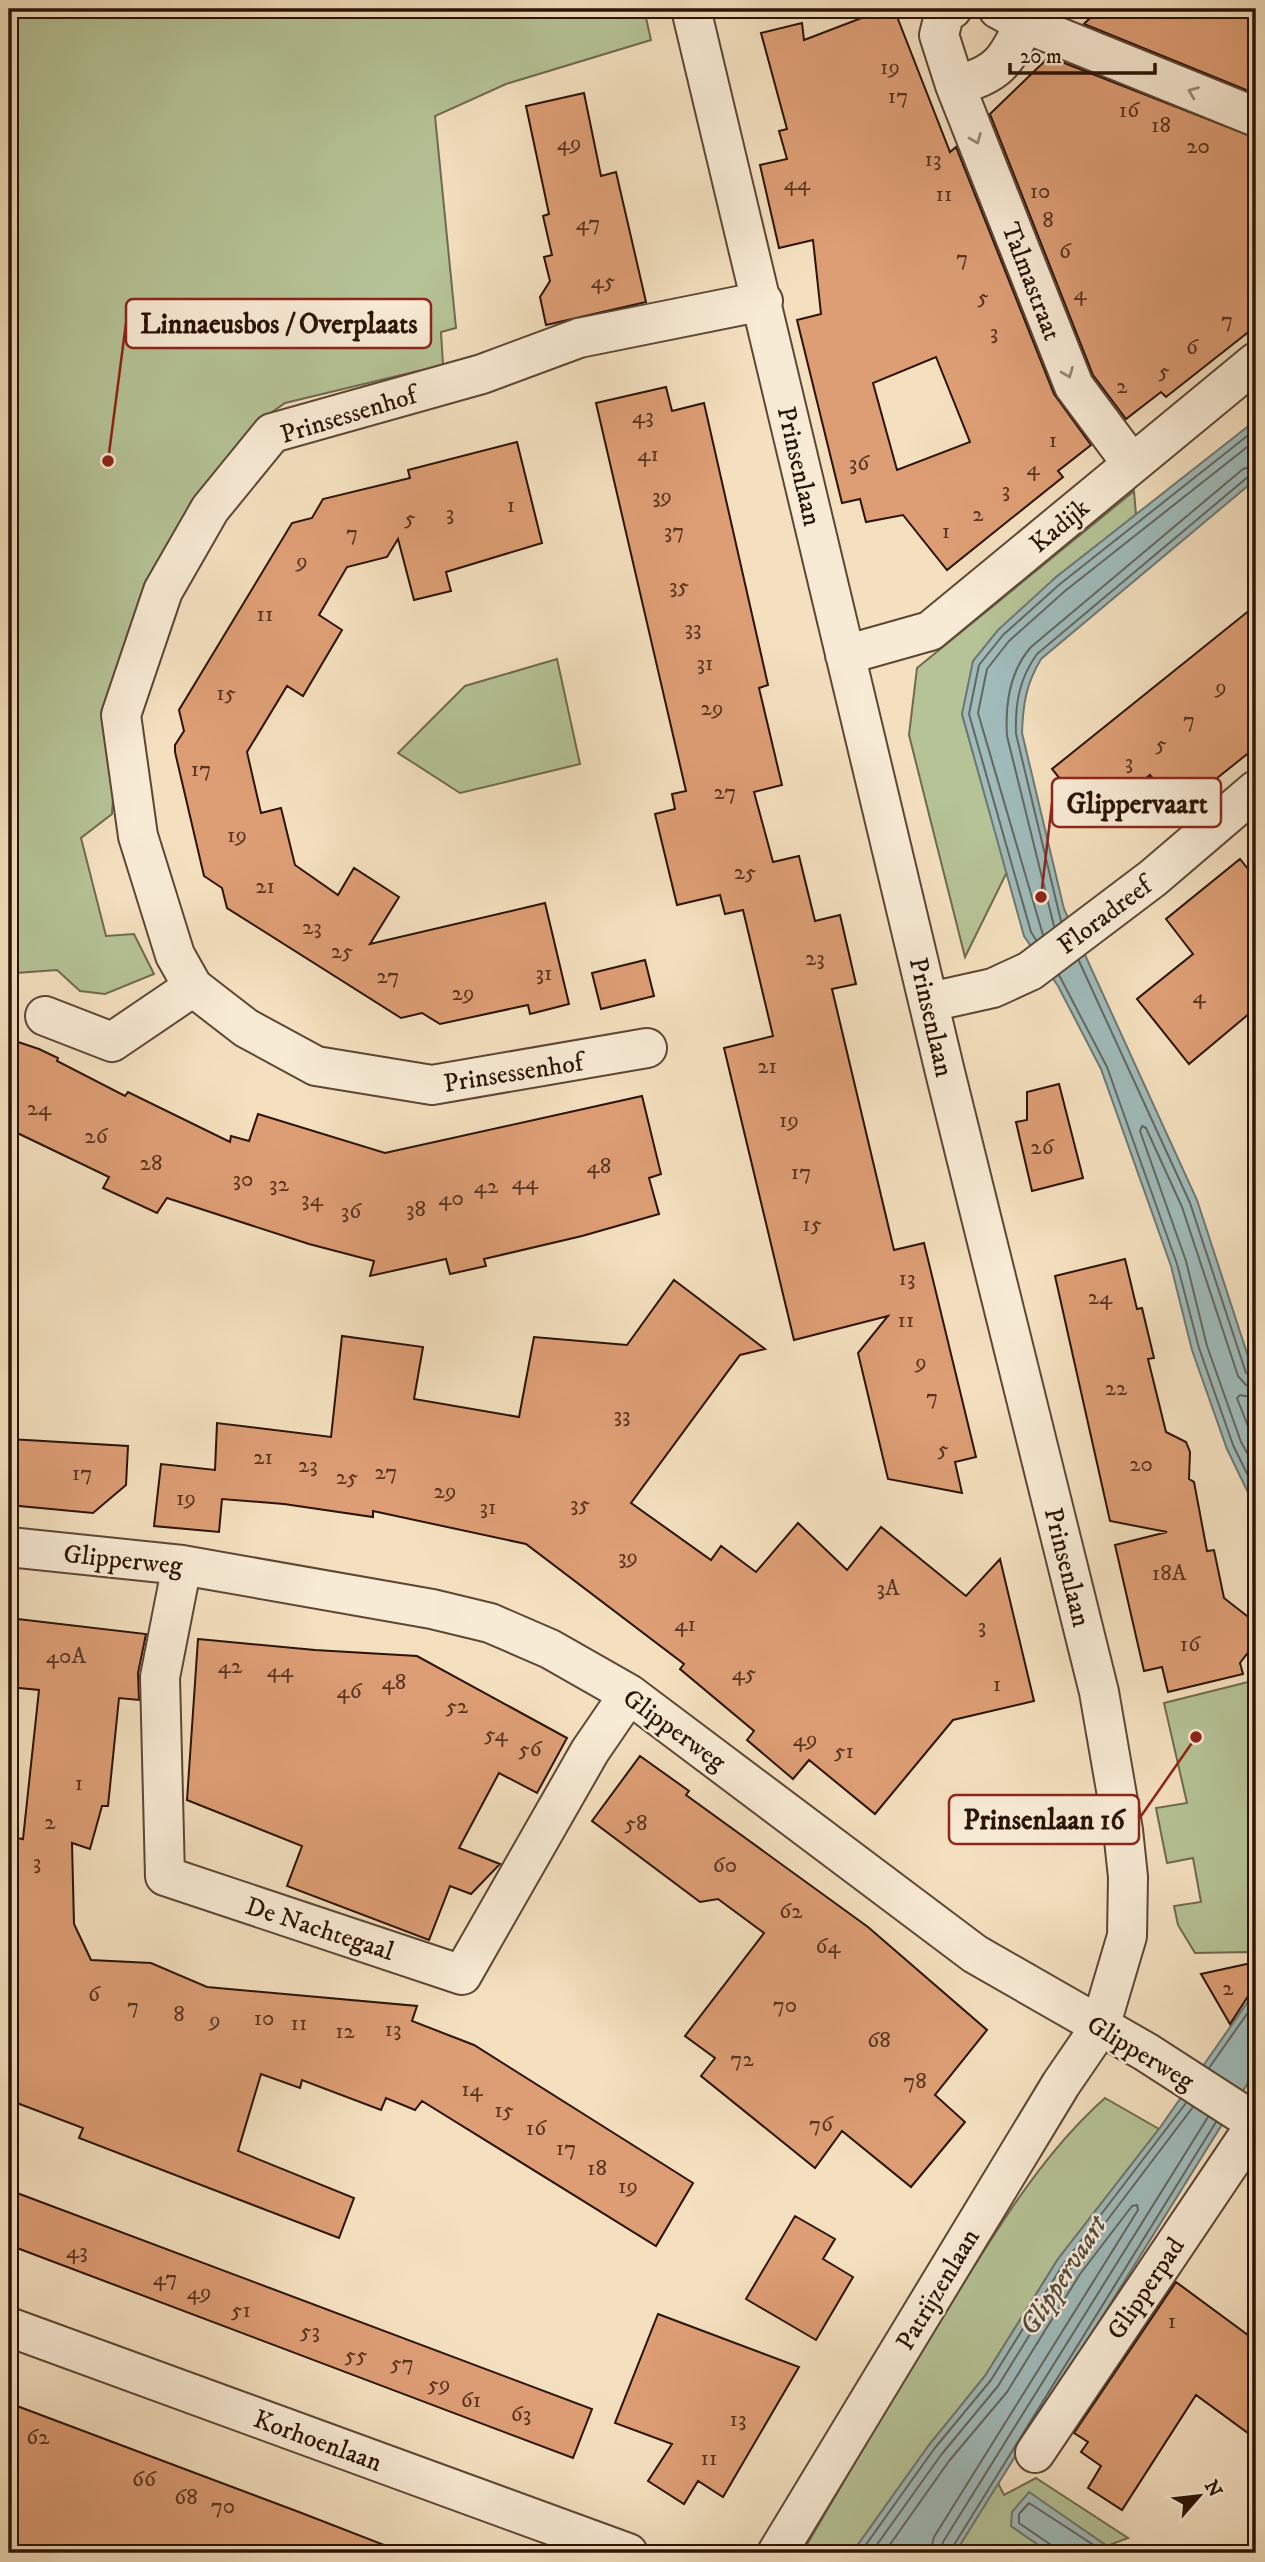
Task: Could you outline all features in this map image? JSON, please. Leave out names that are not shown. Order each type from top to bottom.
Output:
[{"type":"street","name":"Prinsenlaan","points":[[691,9],[764,301],[845,655],[1099,1692],[1117,1788],[1128,1877],[1127,1936],[1100,2027]]},
{"type":"street","name":"Talmastraat","points":[[952,9],[945,11],[939,35],[955,85],[1074,386],[1132,464]]},
{"type":"street","points":[[955,85],[974,81],[996,70],[1013,48],[1011,16],[1256,117]]},
{"type":"street","name":"Prinsessenhof","points":[[647,1048],[432,1086],[316,1066],[246,1028],[193,986],[175,955],[138,836],[121,715],[163,592],[210,509],[272,433],[482,374],[579,338],[764,301]]},
{"type":"street","name":"Kadijk","points":[[845,655],[930,631],[1256,362]]},
{"type":"street","name":"Floradreef","points":[[930,1002],[993,988],[1030,971],[1094,923],[1256,790]]},
{"type":"street","points":[[44,1016],[113,1042],[193,986]]},
{"type":"street","name":"Glipperweg","points":[[9,1547],[182,1565],[432,1609],[490,1623],[550,1649],[629,1694],[975,1954],[1180,2074],[1256,2124]]},
{"type":"street","name":"De Nachtegaal","points":[[182,1565],[160,1677],[165,1876],[462,1975],[590,1752],[629,1694]]},
{"type":"street","name":"Patrijzenlaan","points":[[777,2553],[1061,2084],[1100,2027]]},
{"type":"street","name":"Glipperpad","points":[[1035,2453],[1256,2124]]},
{"type":"street","name":"Korhoenlaan","points":[[9,2327],[628,2553]]},
{"type":"green space","points":[[9,9],[644,9],[651,40],[506,84],[435,116],[456,328],[441,332],[443,365],[285,403],[254,425],[202,494],[159,559],[139,606],[116,755],[112,814],[81,838],[106,936],[134,934],[154,974],[105,994],[80,991],[57,970],[16,973],[9,980]]},
{"type":"green space","points":[[1134,491],[1136,515],[1055,578],[962,714],[1007,872],[965,957],[909,735],[917,668]]},
{"type":"green space","points":[[557,659],[580,764],[460,793],[398,753],[465,686]]},
{"type":"green space","points":[[1256,1680],[1256,1961],[1250,1952],[1195,1953],[1178,1925],[1174,1906],[1201,1902],[1193,1858],[1167,1863],[1156,1808],[1187,1803],[1164,1703]]},
{"type":"green space","points":[[1105,2098],[1159,2129],[1058,2259],[985,2376],[929,2445],[852,2553],[802,2553],[1003,2221],[1060,2144]]},
{"type":"green space","points":[[1036,2478],[1128,2538],[1107,2546],[1029,2493],[1011,2526],[1050,2553],[955,2553],[998,2483],[1004,2495]]},
{"type":"water","points":[[1256,420],[1256,479],[1041,659],[1026,694],[1022,733],[1064,909],[1197,1200],[1256,1381],[1256,1509],[1227,1449],[1192,1350],[1171,1266],[1101,1069],[1058,986],[1024,936],[962,714],[973,661],[998,630],[1055,578]]},
{"type":"water","points":[[1256,1990],[1256,2070],[955,2553],[852,2553],[929,2445],[985,2376],[1058,2259],[1159,2129]]},
{"type":"water","points":[[1029,2492],[1118,2553],[1050,2553],[1011,2526],[1012,2512]]},
{"type":"building","points":[[885,9],[894,9],[950,152],[956,147],[1054,394],[1091,445],[1058,471],[1063,477],[947,570],[903,515],[866,522],[860,499],[842,503],[797,320],[821,314],[813,240],[779,248],[760,165],[787,159],[779,131],[787,129],[761,33],[802,23],[804,40]],"holes":[[[936,357],[970,442],[897,470],[873,383]]]},
{"type":"building","points":[[1099,9],[1256,9],[1256,94],[1084,24]]},
{"type":"building","points":[[1049,57],[1256,138],[1256,326],[1166,397],[1161,392],[1126,419],[1093,375],[990,114]]},
{"type":"building","points":[[584,93],[601,176],[616,172],[646,302],[546,325],[540,297],[550,281],[544,257],[552,255],[543,216],[549,214],[526,106]]},
{"type":"building","points":[[666,387],[672,411],[704,403],[768,685],[759,688],[782,785],[754,792],[773,862],[799,856],[815,921],[840,915],[856,984],[832,989],[894,1250],[924,1243],[976,1457],[955,1462],[962,1493],[888,1479],[858,1353],[888,1316],[794,1340],[724,1048],[773,1036],[743,910],[725,914],[720,895],[677,905],[655,814],[675,809],[672,794],[686,791],[596,403]]},
{"type":"building","points":[[517,442],[542,543],[446,572],[451,591],[414,600],[398,539],[387,557],[347,567],[319,615],[342,630],[303,696],[287,686],[247,752],[261,813],[281,808],[295,865],[338,895],[354,868],[399,897],[370,944],[545,903],[569,1004],[530,1014],[528,1005],[440,1024],[422,1013],[401,1018],[227,908],[222,888],[204,876],[175,752],[175,745],[184,731],[179,710],[292,523],[312,518],[323,499],[410,478],[408,470]]},
{"type":"building","points":[[1256,605],[1256,747],[1177,810],[1150,775],[1093,820],[1052,769]]},
{"type":"building","points":[[1240,859],[1256,879],[1256,1008],[1189,1064],[1137,999],[1193,954],[1166,919]]},
{"type":"building","points":[[645,960],[654,996],[601,1009],[592,973]]},
{"type":"building","points":[[9,1039],[39,1049],[125,1096],[128,1092],[230,1142],[231,1136],[249,1141],[258,1114],[385,1153],[642,1096],[661,1174],[649,1178],[659,1214],[582,1236],[484,1259],[486,1266],[450,1274],[446,1259],[370,1276],[374,1261],[309,1244],[167,1198],[157,1213],[103,1188],[109,1177],[9,1129]]},
{"type":"building","points":[[1059,1084],[1083,1178],[1032,1191],[1016,1122],[1027,1120],[1027,1092]]},
{"type":"building","points":[[1125,1259],[1137,1309],[1142,1308],[1154,1358],[1148,1359],[1166,1432],[1186,1442],[1190,1452],[1189,1479],[1194,1482],[1207,1551],[1214,1550],[1224,1598],[1256,1623],[1256,1642],[1240,1663],[1243,1674],[1168,1692],[1162,1667],[1144,1671],[1115,1545],[1167,1532],[1110,1521],[1055,1276]]},
{"type":"building","points":[[674,1280],[765,1349],[740,1355],[631,1503],[711,1560],[721,1546],[756,1572],[798,1523],[847,1570],[881,1527],[966,1596],[1000,1559],[1034,1701],[953,1720],[875,1814],[809,1760],[793,1779],[747,1740],[754,1731],[680,1669],[684,1664],[526,1544],[373,1511],[373,1517],[284,1504],[222,1499],[219,1532],[154,1526],[161,1464],[215,1470],[217,1423],[331,1437],[342,1336],[423,1347],[414,1399],[519,1417],[534,1337],[627,1345]]},
{"type":"building","points":[[9,1439],[128,1446],[126,1485],[93,1513],[9,1505]]},
{"type":"building","points":[[9,1618],[146,1634],[138,1673],[139,1700],[119,1698],[108,1806],[102,1806],[90,1849],[72,1843],[74,1924],[91,1960],[151,1963],[207,1987],[417,2006],[412,2021],[474,2045],[693,2183],[656,2246],[422,2101],[415,2110],[386,2098],[381,2110],[302,2080],[300,2088],[261,2074],[238,2151],[354,2198],[339,2238],[79,2138],[83,2128],[9,2100],[9,1837],[23,1839],[39,1690],[9,1687]]},
{"type":"building","points":[[198,1639],[417,1656],[567,1738],[537,1793],[499,1773],[459,1848],[500,1864],[471,1894],[450,1886],[429,1940],[287,1886],[302,1846],[187,1800]]},
{"type":"building","points":[[640,1756],[689,1791],[686,1795],[868,1927],[987,2030],[935,2095],[965,2122],[911,2187],[842,2131],[815,2168],[701,2076],[715,2058],[685,2036],[764,1933],[718,1899],[700,1902],[592,1821]]},
{"type":"building","points":[[1256,1962],[1256,1984],[1230,2024],[1201,1974]]},
{"type":"building","points":[[9,2190],[592,2409],[573,2458],[9,2245]]},
{"type":"building","points":[[795,2216],[835,2239],[823,2259],[853,2277],[816,2340],[746,2299]]},
{"type":"building","points":[[1176,2282],[1256,2341],[1256,2439],[1196,2395],[1122,2510],[1088,2488],[1101,2466],[1081,2452],[1088,2442],[1074,2433]]},
{"type":"building","points":[[658,2314],[799,2367],[723,2497],[698,2481],[684,2504],[648,2481],[672,2444],[615,2423]]},
{"type":"building","points":[[9,2403],[299,2512],[397,2550],[396,2553],[9,2553]]},
{"type":"place","name":"Linnaeusbos / Overplaats","points":[[108,461]]},
{"type":"place","name":"Glippervaart","points":[[1041,897]]},
{"type":"place","name":"Prinsenlaan 16","points":[[1196,1737]]}]
